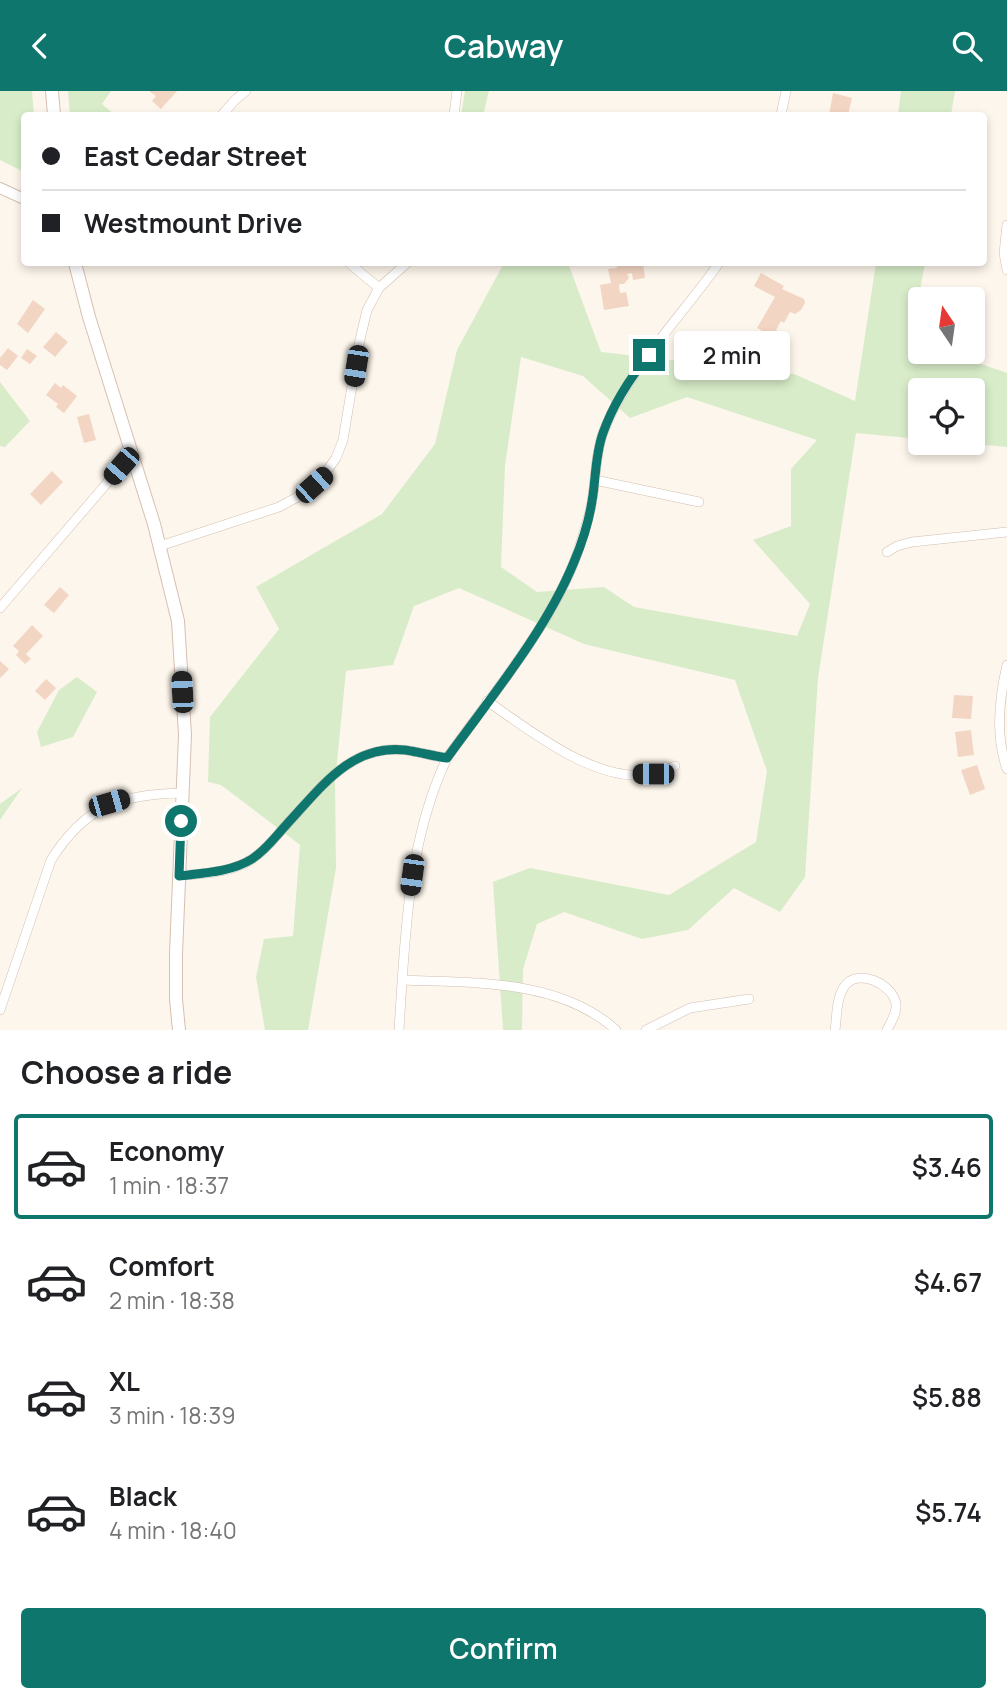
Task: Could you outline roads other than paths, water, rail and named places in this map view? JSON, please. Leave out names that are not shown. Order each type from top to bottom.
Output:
[{"type":"main road","points":[[52,91],[54,112]]},
{"type":"main road","points":[[76,266],[160,546],[178,621],[185,736],[176,988],[179,1030]]},
{"type":"street","points":[[224,112],[246,91]]},
{"type":"street","points":[[454,112],[457,91]]},
{"type":"street","points":[[782,112],[786,91]]},
{"type":"street","points":[[0,188],[21,198]]},
{"type":"street","points":[[1007,225],[1004,253],[1007,270]]},
{"type":"street","points":[[353,266],[379,288]]},
{"type":"street","points":[[160,546],[279,507],[303,494],[324,475],[336,458],[343,440],[367,310],[379,288],[404,266]]},
{"type":"street","points":[[399,1030],[413,861],[430,800],[447,758],[541,625],[561,592],[582,540],[592,502],[603,433],[632,375],[717,266]]},
{"type":"street","points":[[0,608],[131,455]]},
{"type":"street","points":[[595,481],[699,502]]},
{"type":"street","points":[[887,552],[912,542],[1007,532]]},
{"type":"street","points":[[1007,665],[999,708],[1003,759],[1007,769]]},
{"type":"street","points":[[487,701],[545,740],[587,763],[629,774],[653,774],[675,766]]},
{"type":"street","points":[[179,876],[226,870],[254,858],[329,779],[345,764],[361,755],[403,750],[447,758]]},
{"type":"street","points":[[0,1010],[51,860],[64,839],[77,825],[109,803],[144,795],[183,793]]},
{"type":"street","points":[[835,1030],[842,989],[848,982],[856,979],[876,982],[892,996],[895,1010],[887,1030]]},
{"type":"street","points":[[402,980],[490,984],[529,990],[566,1001],[605,1019],[616,1030]]},
{"type":"street","points":[[646,1030],[690,1008],[749,999]]}]
